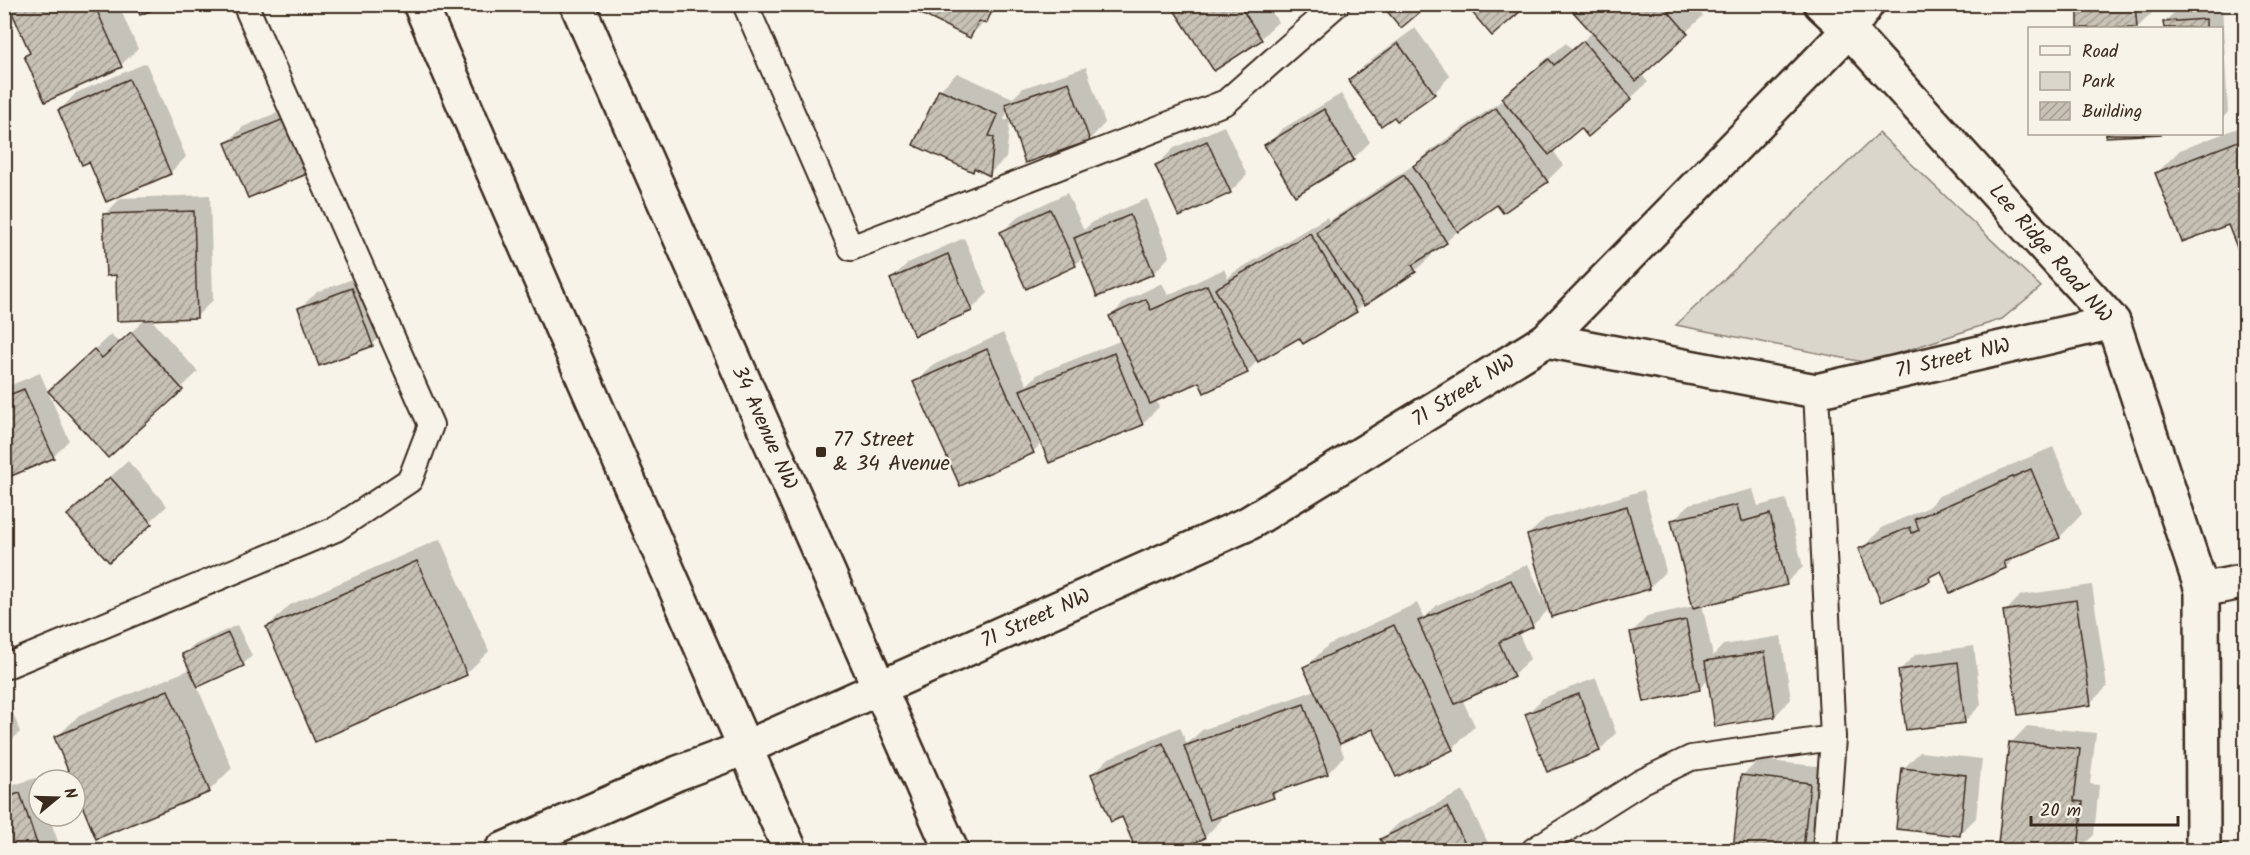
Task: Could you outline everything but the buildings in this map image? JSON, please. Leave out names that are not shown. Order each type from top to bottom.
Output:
[{"type":"street","points":[[420,4],[790,850]]},
{"type":"street","name":"34 Avenue NW","points":[[577,4],[951,850]]},
{"type":"street","name":"Lee Ridge Road NW","points":[[1821,4],[1858,17],[2113,322],[2202,590],[2203,850]]},
{"type":"street","name":"71 Street NW","points":[[502,850],[678,773],[745,748],[1249,523],[1546,340],[1858,17]]},
{"type":"street","name":"71 Street NW","points":[[1546,340],[1816,391],[2113,322]]},
{"type":"street","points":[[2202,590],[2246,581]]},
{"type":"lane","points":[[4,667],[336,529],[410,480],[430,424],[246,4]]},
{"type":"lane","points":[[745,4],[851,248],[1226,102],[1336,4]]},
{"type":"lane","points":[[1816,391],[1833,738],[1825,850]]},
{"type":"lane","points":[[1534,850],[1641,782],[1691,758],[1833,738]]},
{"type":"green space","points":[[1879,133],[2041,287],[2002,319],[1868,363],[1676,325]]},
{"type":"place","name":"77 Street & 34 Avenue","points":[[821,452]]}]
